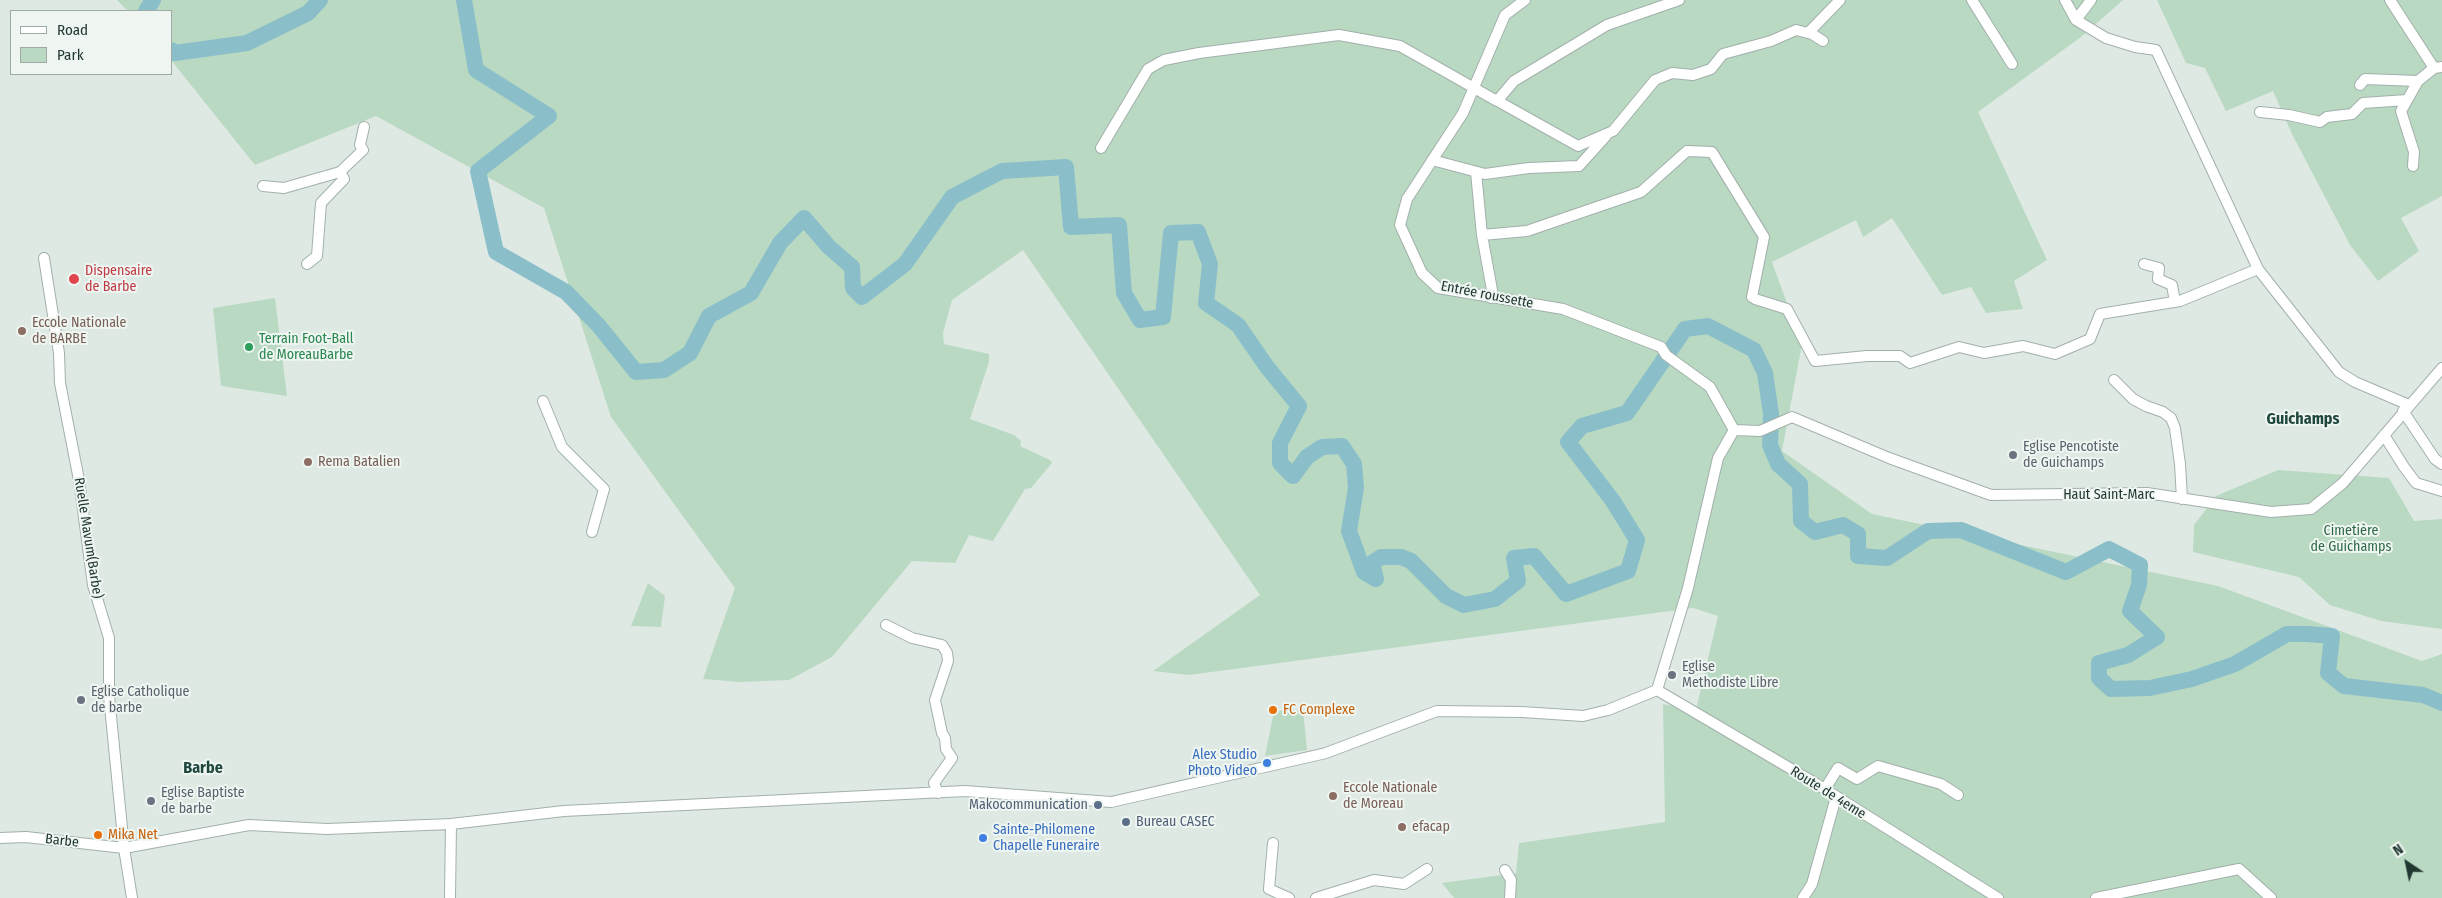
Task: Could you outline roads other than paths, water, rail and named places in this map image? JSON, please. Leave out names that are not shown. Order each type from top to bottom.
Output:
[{"type":"street","name":"Entrée roussette","points":[[1525,0],[1505,15],[1472,88],[1463,113],[1407,200],[1400,226],[1422,273],[1438,288],[1563,309],[1661,347],[1666,355],[1710,386],[1734,430]]},
{"type":"street","points":[[1494,99],[1497,101],[1514,81],[1607,25],[1678,0]]},
{"type":"street","points":[[1808,33],[1840,0]]},
{"type":"street","points":[[1972,0],[2012,64]]},
{"type":"street","points":[[2065,0],[2076,20],[2106,38],[2135,47],[2156,50],[2258,269],[2339,372],[2406,408],[2435,459],[2442,464]]},
{"type":"street","points":[[2076,20],[2091,0]]},
{"type":"street","points":[[2390,0],[2438,68],[2418,81],[2401,111],[2414,152],[2413,166]]},
{"type":"street","points":[[1101,148],[1148,69],[1164,60],[1199,53],[1339,35],[1400,46],[1578,146],[1613,130],[1655,80],[1672,73],[1692,75],[1711,69],[1724,54],[1771,41],[1796,30],[1808,33],[1823,41]]},
{"type":"street","points":[[2360,85],[2365,79],[2418,81]]},
{"type":"street","points":[[2260,112],[2289,114],[2320,122],[2327,117],[2352,114],[2363,103],[2407,100]]},
{"type":"street","points":[[263,186],[284,188],[340,172],[362,150],[360,145],[364,127]]},
{"type":"street","points":[[1432,160],[1485,174],[1529,168],[1579,166],[1608,132]]},
{"type":"street","points":[[1482,235],[1527,231],[1642,192],[1687,151],[1712,152],[1764,237],[1753,298],[1787,309],[1815,360],[1866,356],[1900,356],[1910,363],[1959,347],[1984,353],[2023,346],[2055,354],[2090,339],[2100,314],[2175,302],[2258,269]]},
{"type":"street","points":[[307,264],[317,256],[321,203],[344,178],[340,172]]},
{"type":"street","points":[[1476,172],[1482,235],[1492,290],[1491,298]]},
{"type":"street","name":"Ruelle Mavum(Barbe)","points":[[44,258],[59,353],[60,383],[80,480],[93,585],[109,638],[109,696],[124,848],[132,898]]},
{"type":"street","points":[[2144,264],[2159,268],[2158,279],[2172,285],[2175,302]]},
{"type":"street","name":"Haut Saint-Marc","points":[[1734,430],[1760,431],[1792,417],[1889,458],[1991,495],[2147,493],[2271,512],[2312,509],[2343,483],[2442,368]]},
{"type":"street","points":[[2114,380],[2133,399],[2172,418],[2180,464],[2182,499]]},
{"type":"street","points":[[542,401],[562,447],[604,489],[592,532]]},
{"type":"street","points":[[1657,690],[1688,588],[1718,458],[1734,430]]},
{"type":"street","points":[[2384,435],[2404,468],[2416,482],[2442,491]]},
{"type":"street","points":[[886,625],[912,638],[942,645],[947,653],[948,662],[936,700],[946,749],[952,758],[934,783],[938,793]]},
{"type":"street","name":"Barbe","points":[[0,838],[26,837],[124,848],[249,826],[327,828],[451,824],[564,811],[965,791],[1111,802],[1326,753],[1437,711],[1522,712],[1583,716],[1608,710],[1657,690]]},
{"type":"street","name":"Route de 4eme","points":[[1657,690],[1825,789],[1998,898]]},
{"type":"street","points":[[1825,789],[1838,768],[1856,778],[1878,766],[1941,784],[1958,795]]},
{"type":"street","points":[[1803,898],[1812,884],[1836,797]]},
{"type":"street","points":[[450,898],[451,824]]},
{"type":"street","points":[[1273,843],[1270,889],[1289,898]]},
{"type":"street","points":[[2096,898],[2239,868],[2271,898]]},
{"type":"street","points":[[1316,898],[1374,880],[1404,884],[1427,869]]},
{"type":"street","points":[[1505,870],[1511,880],[1510,898]]},
{"type":"waterway","points":[[147,10],[153,0]]},
{"type":"waterway","points":[[172,51],[175,53],[247,43],[308,13],[320,0]]},
{"type":"waterway","points":[[464,0],[476,70],[549,116],[478,171],[496,252],[566,292],[599,326],[636,372],[664,370],[690,353],[709,316],[751,293],[780,243],[804,218],[829,247],[852,267],[853,288],[862,297],[905,264],[952,197],[1002,171],[1066,167],[1071,227],[1119,225],[1124,293],[1140,320],[1163,317],[1171,233],[1198,232],[1210,264],[1206,303],[1238,325],[1267,367],[1299,406],[1280,443],[1280,463],[1293,476],[1307,457],[1322,447],[1342,446],[1354,464],[1356,488],[1349,531],[1364,572],[1376,579],[1372,563],[1381,557],[1401,557],[1411,561],[1446,596],[1464,605],[1495,599],[1518,581],[1514,558],[1534,556],[1566,594],[1628,571],[1637,540],[1613,501],[1568,442],[1582,426],[1627,413],[1685,329],[1708,326],[1754,350],[1765,373],[1771,414],[1770,445],[1778,464],[1800,484],[1801,521],[1815,532],[1843,525],[1858,534],[1858,556],[1887,558],[1928,531],[1961,530],[2066,572],[2109,549],[2140,565],[2139,585],[2130,611],[2157,637],[2128,655],[2099,663],[2099,678],[2111,689],[2150,688],[2192,679],[2235,664],[2287,634],[2307,634],[2332,636],[2328,673],[2344,686],[2423,695],[2442,703]]},
{"type":"place","name":"Dispensaire de Barbe","points":[[74,279]]},
{"type":"place","name":"Eccole Nationale de BARBE","points":[[22,331]]},
{"type":"place","name":"Terrain Foot-Ball de MoreauBarbe","points":[[249,347]]},
{"type":"place","name":"Eglise Pencotiste de Guichamps","points":[[2013,455]]},
{"type":"place","name":"Rema Batalien","points":[[308,462]]},
{"type":"place","name":"Eglise Methodiste Libre","points":[[1672,675]]},
{"type":"place","name":"Eglise Catholique de barbe","points":[[81,700]]},
{"type":"place","name":"FC Complexe","points":[[1273,710]]},
{"type":"place","name":"Alex Studio Photo Video","points":[[1267,763]]},
{"type":"place","name":"Eccole Nationale de Moreau","points":[[1333,796]]},
{"type":"place","name":"Eglise Baptiste de barbe","points":[[151,801]]},
{"type":"place","name":"Makocommunication","points":[[1098,805]]},
{"type":"place","name":"Bureau CASEC","points":[[1126,822]]},
{"type":"place","name":"efacap","points":[[1402,827]]},
{"type":"place","name":"Mika Net","points":[[98,835]]},
{"type":"place","name":"Sainte-Philomene Chapelle Funeraire","points":[[983,838]]},
{"type":"district","name":"Guichamps","points":[[2303,420]]},
{"type":"district","name":"Barbe","points":[[203,769]]},
{"type":"park label","name":"Cimetière de Guichamps","points":[[2351,540]]}]
